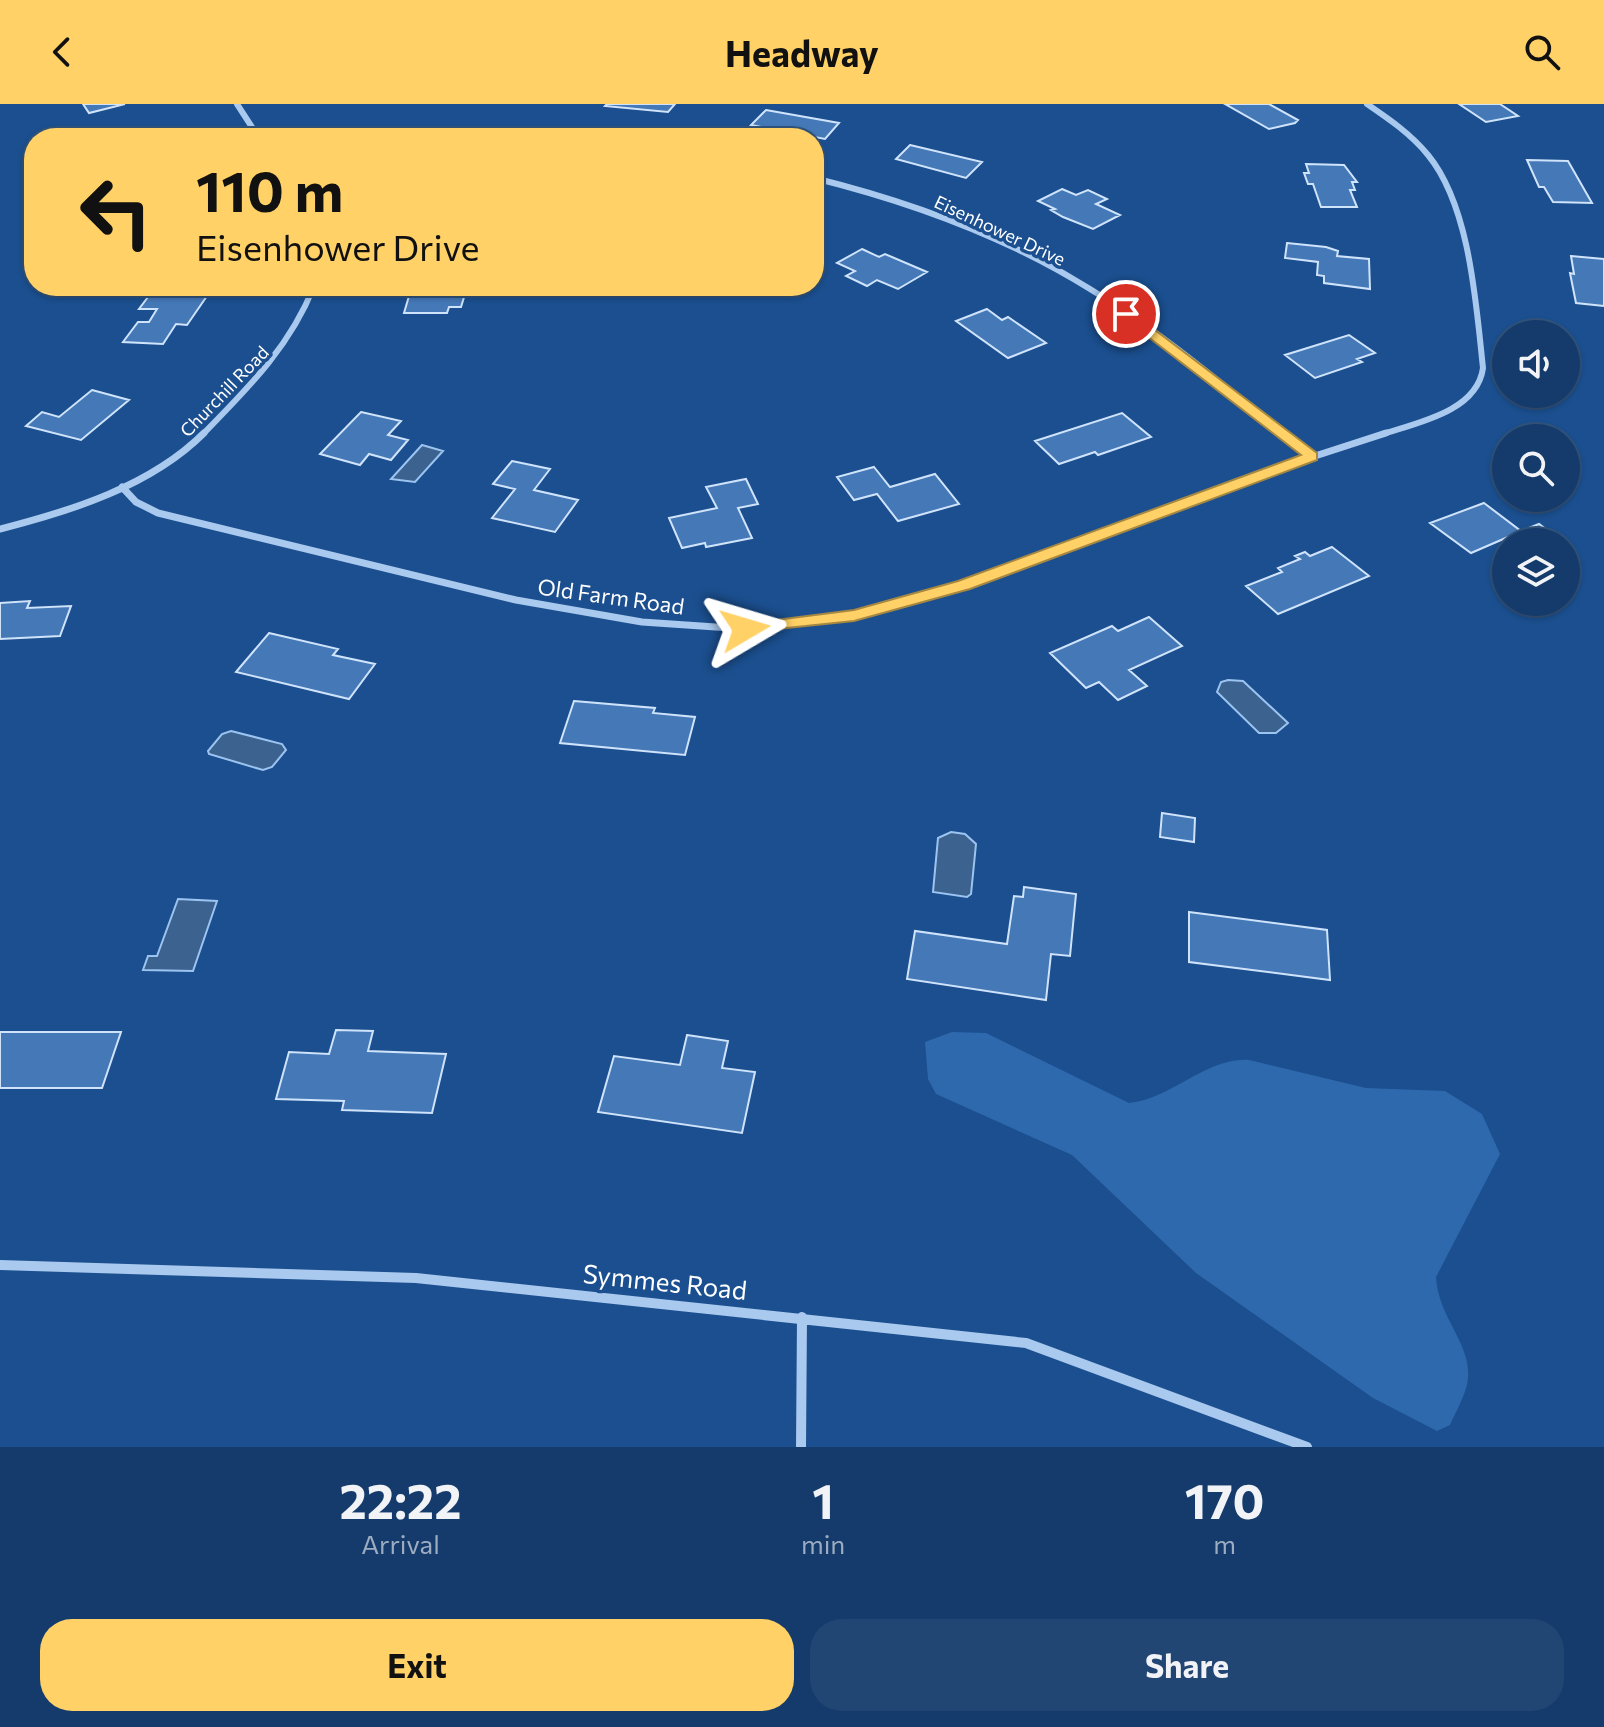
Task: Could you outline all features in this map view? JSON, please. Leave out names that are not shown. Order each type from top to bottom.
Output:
[{"type":"street","points":[[237,104],[253,128]]},
{"type":"street","name":"Old Farm Road","points":[[122,487],[136,502],[158,513],[516,600],[642,622],[745,629],[854,616],[964,585],[1312,457],[1416,425],[1457,406],[1472,395],[1481,383],[1483,368],[1466,247],[1452,190],[1438,167],[1412,138],[1367,104]]},
{"type":"street","name":"Eisenhower Drive","points":[[824,181],[963,224],[1048,264],[1126,314],[1312,457]]},
{"type":"street","name":"Churchill Road","points":[[122,487],[178,457],[240,398],[279,356],[305,316],[311,296]]},
{"type":"street","points":[[0,529],[32,522],[122,487]]},
{"type":"street","name":"Symmes Road","points":[[0,1265],[416,1278],[1026,1343],[1307,1447]]},
{"type":"street","points":[[801,1447],[802,1317]]},
{"type":"shaded area","points":[[422,445],[443,451],[415,482],[391,479]]},
{"type":"shaded area","points":[[1243,681],[1288,723],[1276,733],[1259,733],[1217,692],[1221,682]]},
{"type":"shaded area","points":[[231,731],[282,744],[286,750],[272,767],[263,770],[209,754],[208,751],[222,734]]},
{"type":"shaded area","points":[[951,832],[965,834],[976,844],[971,894],[967,897],[933,892],[938,838]]},
{"type":"shaded area","points":[[178,899],[217,901],[193,971],[143,970],[148,956],[157,956]]},
{"type":"shaded area","points":[[952,1032],[986,1033],[1129,1103],[1160,1094],[1218,1065],[1249,1060],[1366,1088],[1445,1091],[1482,1114],[1500,1154],[1436,1277],[1442,1305],[1468,1365],[1466,1390],[1450,1425],[1437,1431],[1373,1398],[1196,1273],[1072,1155],[936,1094],[928,1079],[925,1042]]},
{"type":"building","points":[[83,104],[125,104],[89,113]]},
{"type":"building","points":[[675,104],[668,112],[605,106]]},
{"type":"building","points":[[1225,104],[1269,104],[1298,120],[1269,129]]},
{"type":"building","points":[[1459,104],[1500,104],[1518,116],[1486,122]]},
{"type":"building","points":[[766,110],[839,123],[825,139],[824,128],[751,125]]},
{"type":"building","points":[[910,145],[982,162],[966,178],[896,159]]},
{"type":"building","points":[[1527,160],[1568,161],[1592,203],[1553,202],[1544,187],[1539,187]]},
{"type":"building","points":[[1306,164],[1344,165],[1357,182],[1352,182],[1355,190],[1350,190],[1357,207],[1321,207],[1313,184],[1308,184],[1304,173],[1309,173]]},
{"type":"building","points":[[1062,189],[1076,195],[1088,190],[1107,199],[1096,204],[1120,215],[1093,229],[1063,217],[1051,210],[1055,209],[1038,201]]},
{"type":"building","points":[[1287,243],[1326,247],[1338,251],[1337,256],[1369,259],[1370,289],[1324,283],[1324,276],[1317,275],[1318,262],[1285,258]]},
{"type":"building","points":[[862,249],[879,257],[885,254],[927,272],[898,289],[877,280],[867,286],[846,276],[855,271],[837,263]]},
{"type":"building","points":[[1571,256],[1604,259],[1604,306],[1576,303],[1570,273],[1574,274]]},
{"type":"building","points":[[149,296],[207,296],[187,325],[176,324],[163,344],[123,342],[138,322],[149,322],[157,309],[139,309]]},
{"type":"building","points":[[409,296],[464,296],[461,307],[449,307],[447,313],[404,313]]},
{"type":"building","points":[[987,309],[1002,320],[1008,317],[1046,343],[1008,358],[956,321]]},
{"type":"building","points":[[1349,335],[1375,353],[1357,359],[1362,362],[1315,378],[1285,355]]},
{"type":"building","points":[[92,390],[129,400],[81,440],[26,426],[42,412],[59,417]]},
{"type":"building","points":[[361,412],[401,421],[388,435],[408,440],[391,460],[369,454],[360,465],[320,454]]},
{"type":"building","points":[[1122,413],[1151,437],[1059,464],[1035,441]]},
{"type":"building","points":[[512,461],[550,469],[534,490],[578,500],[555,532],[492,518],[515,489],[493,484]]},
{"type":"building","points":[[874,467],[890,487],[935,474],[959,504],[898,521],[877,494],[854,500],[837,477]]},
{"type":"building","points":[[746,479],[758,504],[738,508],[752,538],[706,547],[705,543],[682,548],[669,518],[717,508],[706,487]]},
{"type":"building","points":[[1484,503],[1517,528],[1492,528],[1492,544],[1471,553],[1430,523]]},
{"type":"building","points":[[1332,547],[1369,576],[1278,614],[1246,586],[1282,572],[1278,568],[1300,559],[1295,556],[1305,552],[1310,556]]},
{"type":"building","points":[[30,601],[27,608],[71,606],[60,636],[0,639],[0,603]]},
{"type":"building","points":[[1149,617],[1182,646],[1129,670],[1147,686],[1118,700],[1099,682],[1086,688],[1050,653],[1112,626],[1118,631]]},
{"type":"building","points":[[269,633],[338,649],[333,655],[375,664],[349,699],[236,672]]},
{"type":"building","points":[[574,701],[655,708],[653,713],[695,717],[685,755],[560,743]]},
{"type":"building","points":[[1162,813],[1195,818],[1194,842],[1160,837]]},
{"type":"building","points":[[1024,887],[1076,894],[1070,956],[1051,954],[1046,1000],[907,979],[915,931],[1007,944],[1014,896],[1023,897]]},
{"type":"building","points":[[1189,912],[1327,930],[1330,980],[1189,962]]},
{"type":"building","points":[[336,1030],[373,1031],[368,1051],[446,1054],[432,1113],[342,1110],[344,1101],[276,1099],[289,1052],[329,1054]]},
{"type":"building","points":[[0,1032],[121,1032],[102,1088],[0,1088]]},
{"type":"building","points":[[687,1035],[728,1041],[722,1068],[755,1072],[742,1133],[598,1112],[614,1056],[680,1065]]},
{"type":"route","points":[[745,629],[854,616],[964,585],[1312,457],[1126,314]]}]
